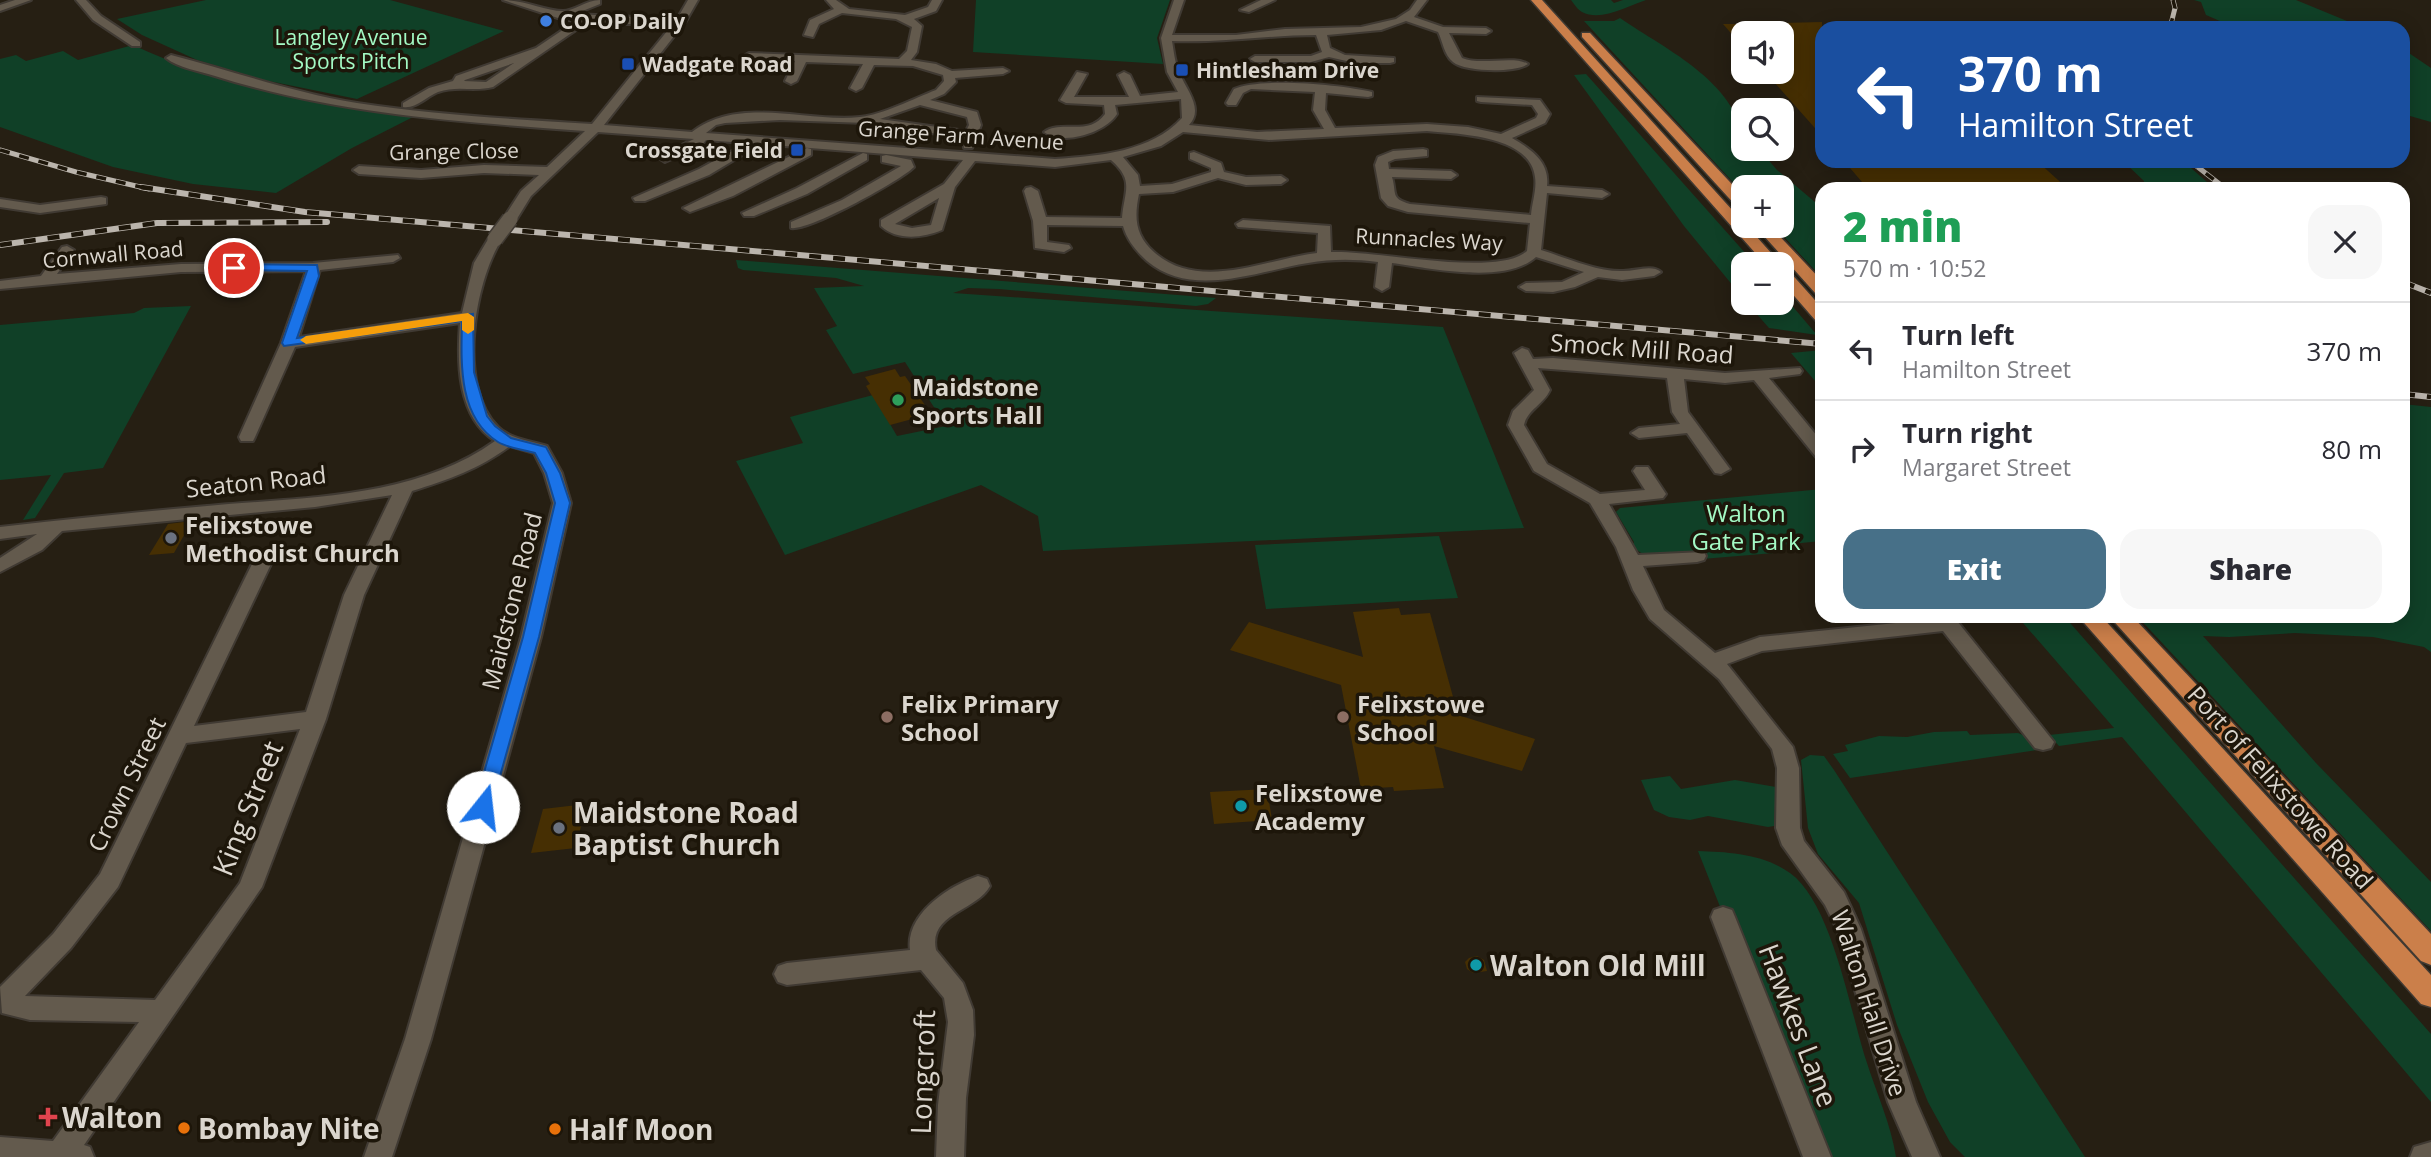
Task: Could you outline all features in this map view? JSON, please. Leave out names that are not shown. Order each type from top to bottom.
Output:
[{"type":"highway","points":[[1536,0],[1762,252]]},
{"type":"highway","points":[[1554,0],[1731,192]]},
{"type":"highway","points":[[1773,238],[1815,283]]},
{"type":"highway","points":[[1794,286],[1815,310]]},
{"type":"highway","name":"Port of Felixstowe Road","points":[[2095,623],[2431,995]]},
{"type":"highway","name":"Port of Felixstowe Road","points":[[2126,623],[2431,953]]},
{"type":"street","points":[[0,8],[26,0]]},
{"type":"street","points":[[81,0],[97,18],[136,44]]},
{"type":"street","points":[[508,0],[584,20],[677,22]]},
{"type":"street","points":[[506,441],[490,429],[474,400],[467,372],[468,317],[482,259],[526,194],[595,128],[693,0]]},
{"type":"street","points":[[831,0],[842,9],[907,18],[932,9],[937,0]]},
{"type":"street","points":[[1179,0],[1166,38],[1173,72],[1190,110],[1181,128]]},
{"type":"street","points":[[1245,10],[1270,0]]},
{"type":"street","points":[[1166,38],[1222,38],[1370,28],[1405,17],[1419,8],[1422,0]]},
{"type":"street","points":[[562,16],[596,2]]},
{"type":"street","points":[[809,35],[814,22],[842,9]]},
{"type":"street","points":[[1405,17],[1442,30],[1486,31]]},
{"type":"street","points":[[902,62],[912,52],[916,27],[907,18]]},
{"type":"street","points":[[407,105],[427,93],[458,83],[471,87],[488,86],[584,20]]},
{"type":"street","points":[[1442,30],[1453,57],[1458,61],[1479,66],[1522,63]]},
{"type":"street","points":[[1321,32],[1329,54]]},
{"type":"street","points":[[458,83],[460,78],[473,72],[537,51]]},
{"type":"street","points":[[1255,60],[1311,59],[1329,54],[1351,60],[1390,60]]},
{"type":"street","points":[[749,56],[902,62],[932,66],[949,75],[1003,71]]},
{"type":"street","name":"Grange Farm Avenue","points":[[171,58],[243,81],[355,106],[428,116],[595,128],[901,157]]},
{"type":"street","points":[[791,81],[802,58]]},
{"type":"street","points":[[856,88],[870,61]]},
{"type":"street","points":[[1081,74],[1066,100],[1109,102],[1185,95]]},
{"type":"street","points":[[868,121],[919,102],[946,88],[950,82],[949,75]]},
{"type":"street","points":[[1124,75],[1136,99]]},
{"type":"street","points":[[1232,103],[1238,91],[1250,86],[1368,94]]},
{"type":"street","points":[[1321,89],[1319,110],[1332,133]]},
{"type":"street","points":[[1481,99],[1536,102],[1544,114],[1541,120],[1501,139]]},
{"type":"street","points":[[919,102],[973,115],[975,125],[970,135],[967,156],[949,187],[937,227],[918,232],[893,230],[886,224],[888,220],[949,187]]},
{"type":"street","points":[[1050,132],[1080,132],[1101,126],[1111,114],[1109,102]]},
{"type":"street","points":[[665,158],[698,138],[712,122],[725,119],[780,116],[868,121],[970,135]]},
{"type":"street","name":"Runnacles Way","points":[[1129,222],[1135,239],[1147,253],[1167,268],[1187,274],[1218,275],[1326,256],[1385,258],[1491,268],[1524,261],[1534,252],[1541,171],[1536,160],[1501,139],[1485,133],[1438,127],[1253,136],[1181,128]]},
{"type":"street","name":"Grange Farm Avenue","points":[[698,138],[746,148],[863,157],[967,156],[1055,163],[1115,157],[1157,144],[1181,128]]},
{"type":"street","points":[[640,198],[704,172],[746,148]]},
{"type":"street","points":[[690,208],[737,189],[807,152]]},
{"type":"street","points":[[1423,153],[1384,158],[1381,163],[1390,187],[1388,198],[1399,206],[1538,220]]},
{"type":"street","points":[[1194,156],[1217,166],[1219,174]]},
{"type":"street","points":[[749,213],[802,191],[863,157]]},
{"type":"street","points":[[796,225],[847,203],[902,173],[908,167],[901,157]]},
{"type":"street","points":[[1040,221],[1129,222],[1134,190],[1131,171],[1115,157]]},
{"type":"street","name":"Grange Close","points":[[359,170],[421,174],[484,169],[549,170]]},
{"type":"street","points":[[1385,173],[1451,175]]},
{"type":"street","points":[[1134,190],[1172,188],[1219,174],[1246,181],[1281,180]]},
{"type":"street","points":[[1540,189],[1602,194]]},
{"type":"street","points":[[1031,191],[1040,221],[1040,245],[1064,248]]},
{"type":"street","points":[[0,202],[40,209],[101,201]]},
{"type":"street","points":[[1243,224],[1325,229],[1323,250],[1326,256]]},
{"type":"street","points":[[46,279],[67,250]]},
{"type":"street","points":[[1534,252],[1560,258],[1595,272],[1622,276],[1650,267],[1663,285]]},
{"type":"street","name":"Cornwall Road","points":[[0,285],[181,268],[313,267],[393,258]]},
{"type":"street","points":[[1382,287],[1385,258]]},
{"type":"street","points":[[247,437],[289,343],[313,276],[313,267]]},
{"type":"street","points":[[1526,287],[1548,289],[1570,286],[1595,272]]},
{"type":"street","points":[[289,343],[468,317]]},
{"type":"street","name":"Smock Mill Road","points":[[1597,500],[1540,467],[1516,425],[1519,413],[1540,397],[1542,390],[1526,359],[1725,378],[1794,371]]},
{"type":"street","points":[[1675,374],[1680,412],[1721,469]]},
{"type":"street","points":[[1759,376],[1815,444]]},
{"type":"street","points":[[1639,433],[1689,428]]},
{"type":"street","name":"Seaton Road","points":[[0,533],[310,501],[405,486],[468,465],[506,441]]},
{"type":"street","name":"Maidstone Road","points":[[378,1157],[418,1039],[531,637],[562,503],[553,473],[541,450],[506,441]]},
{"type":"street","points":[[1597,500],[1657,494],[1643,471]]},
{"type":"street","name":"King Street","points":[[70,1156],[160,1011],[250,887],[315,719],[354,595],[405,486]]},
{"type":"street","name":"Walton Hall Drive","points":[[1597,500],[1632,561],[1643,590],[1657,614],[1714,661],[1782,747],[1788,768],[1788,828],[1803,860],[1835,899],[1849,929],[1902,1102],[1926,1157]]},
{"type":"street","points":[[0,566],[34,546],[57,526]]},
{"type":"street","points":[[1632,561],[1697,556]]},
{"type":"street","name":"Crown Street","points":[[1,1002],[44,961],[101,892],[261,564]]},
{"type":"street","points":[[1714,661],[1760,643],[1921,623]]},
{"type":"street","points":[[1947,623],[2043,742]]},
{"type":"street","points":[[179,736],[315,719]]},
{"type":"street","points":[[787,974],[926,959],[922,947],[923,939],[938,911],[978,886]]},
{"type":"street","name":"Hawkes Lane","points":[[1723,917],[1817,1157]]},
{"type":"street","name":"Longcroft","points":[[926,959],[942,974],[957,997],[961,1020],[951,1100],[950,1157]]},
{"type":"street","points":[[1,1002],[30,1009],[160,1011]]},
{"type":"street","points":[[0,1150],[70,1156]]},
{"type":"street","points":[[2424,1157],[2431,1156]]},
{"type":"green space","name":"Langley Avenue Sports Pitch","points":[[206,0],[390,0],[504,31],[357,99],[264,80],[197,60],[142,35],[117,19]]},
{"type":"green space","points":[[976,0],[1170,0],[1157,38],[1163,64],[973,52]]},
{"type":"green space","points":[[1571,0],[1611,0],[1614,3],[1623,0],[1646,0],[1614,12],[1589,15],[1582,12]]},
{"type":"green space","points":[[2194,0],[2296,0],[2347,21],[2220,21],[2206,15],[2201,2]]},
{"type":"green space","points":[[1620,18],[1699,71],[1716,87],[1731,108],[1731,161],[1769,161],[1783,175],[1731,175],[1731,180],[1584,21],[1614,21]]},
{"type":"green space","points":[[133,45],[201,72],[270,92],[413,117],[352,148],[276,193],[193,184],[113,167],[0,127],[0,59],[16,55],[26,61],[63,51],[78,60]]},
{"type":"green space","points":[[2410,54],[2431,68],[2431,122],[2410,116]]},
{"type":"green space","points":[[1586,74],[1744,252],[1731,252],[1731,283],[1684,226],[1574,75]]},
{"type":"green space","points":[[2130,168],[2191,168],[2207,182],[2144,182]]},
{"type":"green space","points":[[1794,184],[1815,202],[1815,270],[1785,238],[1794,238]]},
{"type":"green space","points":[[736,260],[1216,298],[1208,304],[1196,306],[999,289],[968,288],[953,293],[1443,327],[1524,528],[1043,551],[1038,516],[981,485],[785,555],[736,461],[803,443],[790,417],[873,395],[897,436],[946,426],[905,362],[853,374],[826,330],[837,326],[814,288],[864,286],[836,278],[743,270],[738,268]]},
{"type":"green space","points":[[191,306],[103,468],[64,473],[35,518],[23,520],[51,475],[0,480],[0,325],[134,313],[144,308]]},
{"type":"green space","points":[[1794,308],[1815,335],[1769,328],[1758,315],[1794,315]]},
{"type":"green space","points":[[1815,351],[1815,381],[1791,353]]},
{"type":"green space","points":[[2410,405],[2431,407],[2431,652],[2424,647],[2373,637],[2295,633],[2203,636],[2316,763],[2431,882],[2431,931],[2144,623],[2410,623]]},
{"type":"green space","name":"Walton Gate Park","points":[[1815,490],[1815,542],[1770,546],[1774,553],[1702,559],[1697,552],[1643,554],[1632,547],[1634,542],[1616,512],[1620,508]]},
{"type":"green space","points":[[1439,536],[1458,598],[1266,609],[1255,545]]},
{"type":"green space","points":[[2023,623],[2070,623],[2431,1034],[2431,1102],[2122,737],[2059,746],[2049,735],[2114,728]]},
{"type":"green space","points":[[1967,731],[1970,735],[2018,733],[2025,736],[2037,750],[1850,778],[1833,754],[1848,751],[1845,745],[1879,736],[1907,737],[1934,732]]},
{"type":"green space","points":[[1810,755],[1824,756],[1834,770],[2085,1157],[1965,1157],[1950,1142],[1928,1102],[1897,1025],[1859,903],[1818,854],[1808,828],[1801,760]]},
{"type":"green space","points":[[1670,776],[1681,789],[1735,780],[1776,787],[1774,826],[1708,816],[1690,820],[1669,817],[1654,810],[1641,780]]},
{"type":"green space","points":[[1698,851],[1734,853],[1758,858],[1790,873],[1805,888],[1817,908],[1838,959],[1866,1060],[1891,1132],[1896,1157],[1819,1157]]},
{"type":"building","points":[[1815,22],[1815,128],[1794,105],[1794,98],[1788,98],[1776,84],[1794,84],[1794,23]]},
{"type":"building","points":[[1723,24],[1731,24],[1731,33]]},
{"type":"building","points":[[1850,168],[2045,168],[2060,182],[1862,182]]},
{"type":"building","name":"Maidstone Sports Hall","points":[[895,369],[900,377],[905,376],[931,414],[890,425],[866,386],[870,384],[865,377]]},
{"type":"building","name":"Felixstowe Methodist Church","points":[[192,521],[174,553],[149,555],[168,524]]},
{"type":"building","name":"Felixstowe School","points":[[1399,608],[1401,615],[1430,613],[1458,715],[1535,739],[1522,771],[1434,746],[1444,788],[1394,791],[1393,787],[1361,789],[1341,685],[1230,650],[1249,622],[1363,657],[1353,612]]},
{"type":"building","name":"Felixstowe Academy","points":[[1267,789],[1272,820],[1214,824],[1210,792]]},
{"type":"building","name":"Maidstone Road Baptist Church","points":[[586,804],[576,848],[531,853],[543,809]]},
{"type":"building","name":"Walton Old Mill","points":[[1477,956],[1484,960],[1487,971],[1473,973],[1467,969],[1465,962]]},
{"type":"railway","points":[[2172,21],[2175,8],[2173,0]]},
{"type":"railway","points":[[0,150],[149,189]]},
{"type":"railway","points":[[2199,168],[2217,182]]},
{"type":"railway","points":[[141,187],[305,212],[1815,343]]},
{"type":"railway","points":[[0,245],[157,223],[327,222]]},
{"type":"railway","points":[[2410,285],[2431,293]]},
{"type":"railway","points":[[2410,395],[2431,397]]},
{"type":"slow traffic","points":[[306,340],[468,317],[468,330]]},
{"type":"place","name":"CO-OP Daily","points":[[546,21]]},
{"type":"place","name":"Wadgate Road","points":[[628,64]]},
{"type":"place","name":"Hintlesham Drive","points":[[1182,70]]},
{"type":"place","name":"Crossgate Field","points":[[797,150]]},
{"type":"place","name":"Maidstone Sports Hall","points":[[898,400]]},
{"type":"place","name":"Felixstowe Methodist Church","points":[[171,538]]},
{"type":"place","name":"Felix Primary School","points":[[887,717]]},
{"type":"place","name":"Felixstowe School","points":[[1343,717]]},
{"type":"place","name":"Felixstowe Academy","points":[[1241,806]]},
{"type":"place","name":"Maidstone Road Baptist Church","points":[[559,828]]},
{"type":"place","name":"Walton Old Mill","points":[[1476,965]]},
{"type":"place","name":"Walton","points":[[48,1117]]},
{"type":"place","name":"Bombay Nite","points":[[184,1128]]},
{"type":"place","name":"Half Moon","points":[[555,1129]]},
{"type":"route","points":[[234,268],[313,267],[313,276],[289,343],[468,317],[468,380],[481,416],[490,429],[506,441],[541,450],[553,473],[562,503],[531,637],[483,807]]}]
